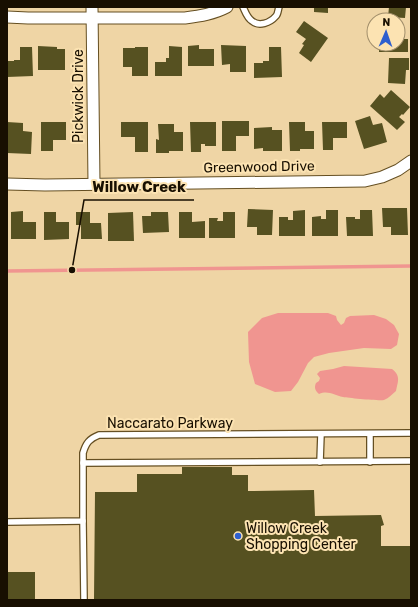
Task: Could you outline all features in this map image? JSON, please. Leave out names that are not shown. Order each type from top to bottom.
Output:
[{"type":"street","points":[[7,17],[28,18],[92,12],[185,18],[203,16],[218,12],[227,7]]},
{"type":"street","name":"Pickwick Drive","points":[[92,12],[94,184]]},
{"type":"street","name":"Greenwood Drive","points":[[7,184],[46,185],[365,181],[382,177],[398,170],[411,161]]},
{"type":"lane","points":[[243,7],[251,21],[260,24],[266,23],[276,16],[279,7]]},
{"type":"lane","name":"Naccarato Parkway","points":[[84,600],[83,453],[85,446],[93,437],[98,435],[411,433]]},
{"type":"lane","points":[[320,434],[320,462]]},
{"type":"lane","points":[[370,434],[370,462]]},
{"type":"lane","points":[[83,463],[411,461]]},
{"type":"lane","points":[[7,522],[83,521]]},
{"type":"shaded area","points":[[278,313],[328,313],[336,316],[341,325],[344,323],[346,318],[350,316],[374,315],[386,319],[394,325],[399,334],[397,345],[391,349],[364,348],[329,353],[314,357],[308,363],[298,382],[291,391],[275,392],[255,384],[249,362],[248,332],[262,318]]},
{"type":"shaded area","points":[[344,366],[392,369],[398,376],[396,391],[384,400],[343,397],[328,393],[319,394],[315,386],[320,378],[317,374],[320,371]]},
{"type":"building","points":[[314,7],[328,7],[328,13],[314,12]]},
{"type":"building","points":[[389,7],[406,7],[406,12],[388,12]]},
{"type":"building","points":[[304,21],[328,38],[311,62],[299,53],[304,45],[302,44],[306,39],[296,32]]},
{"type":"building","points":[[406,39],[408,39],[408,52],[406,52]]},
{"type":"building","points":[[199,45],[199,49],[214,49],[214,66],[188,66],[188,46]]},
{"type":"building","points":[[221,45],[246,46],[246,72],[230,72],[230,64],[222,65]]},
{"type":"building","points":[[38,46],[65,49],[65,70],[38,70]]},
{"type":"building","points":[[169,46],[182,47],[182,76],[155,76],[155,62],[166,62],[166,58],[169,58]]},
{"type":"building","points":[[20,47],[32,47],[33,76],[7,77],[7,61],[20,60]]},
{"type":"building","points":[[148,47],[148,76],[132,76],[132,67],[123,67],[123,48]]},
{"type":"building","points":[[269,47],[281,47],[282,77],[254,78],[254,63],[269,61]]},
{"type":"building","points":[[389,58],[409,58],[409,70],[406,70],[405,84],[388,83]]},
{"type":"building","points":[[391,90],[410,107],[403,115],[402,114],[399,117],[405,122],[397,130],[370,106],[380,94],[384,98]]},
{"type":"building","points":[[370,116],[373,125],[382,123],[387,142],[364,149],[355,121]]},
{"type":"building","points":[[222,121],[249,121],[249,136],[236,136],[236,151],[222,151]]},
{"type":"building","points":[[7,122],[23,123],[23,131],[32,132],[31,154],[7,153]]},
{"type":"building","points":[[41,122],[66,122],[66,140],[53,140],[53,151],[41,151]]},
{"type":"building","points":[[121,122],[148,122],[148,152],[135,152],[135,137],[121,137]]},
{"type":"building","points":[[190,122],[216,122],[216,146],[205,146],[205,144],[201,144],[201,152],[191,152]]},
{"type":"building","points":[[289,122],[305,122],[305,131],[314,131],[314,149],[290,151]]},
{"type":"building","points":[[322,122],[347,122],[347,138],[333,138],[333,150],[323,150]]},
{"type":"building","points":[[158,124],[174,124],[174,132],[183,132],[183,151],[156,153],[156,139],[159,140]]},
{"type":"building","points":[[272,127],[272,130],[282,130],[282,151],[263,151],[263,148],[254,149],[254,128]]},
{"type":"building","points":[[382,208],[407,208],[408,235],[391,235],[391,227],[383,227]]},
{"type":"building","points":[[248,209],[273,210],[272,235],[257,235],[257,227],[247,227]]},
{"type":"building","points":[[305,210],[305,236],[279,236],[279,217],[288,217],[288,220],[293,220],[293,211]]},
{"type":"building","points":[[326,210],[338,210],[338,236],[312,236],[312,217],[321,216],[321,219],[326,219]]},
{"type":"building","points":[[360,210],[372,210],[373,236],[347,236],[346,217],[355,217],[355,219],[360,219]]},
{"type":"building","points":[[23,211],[23,222],[36,222],[36,239],[11,239],[11,212]]},
{"type":"building","points":[[44,212],[56,212],[56,222],[69,222],[69,239],[44,240]]},
{"type":"building","points":[[76,212],[90,212],[90,223],[101,223],[102,239],[81,239],[81,225],[76,225]]},
{"type":"building","points":[[133,212],[134,241],[108,241],[108,213]]},
{"type":"building","points":[[151,212],[168,212],[169,232],[143,233],[142,216],[151,216]]},
{"type":"building","points":[[179,212],[192,212],[192,222],[205,221],[205,238],[179,238]]},
{"type":"building","points":[[223,212],[235,212],[235,238],[209,238],[209,218],[218,218],[217,221],[223,221]]},
{"type":"building","name":"Willow Creek Shopping Center","points":[[182,467],[232,467],[232,475],[248,475],[248,491],[314,490],[315,516],[381,515],[384,525],[381,526],[381,546],[411,546],[411,600],[94,600],[95,492],[137,492],[137,474],[182,474]]},
{"type":"building","points":[[7,572],[35,572],[35,600],[7,600]]},
{"type":"waterway","points":[[7,271],[411,266]]},
{"type":"place","name":"Willow Creek","points":[[72,270]]},
{"type":"place","name":"Willow Creek Shopping Center","points":[[238,536]]}]
